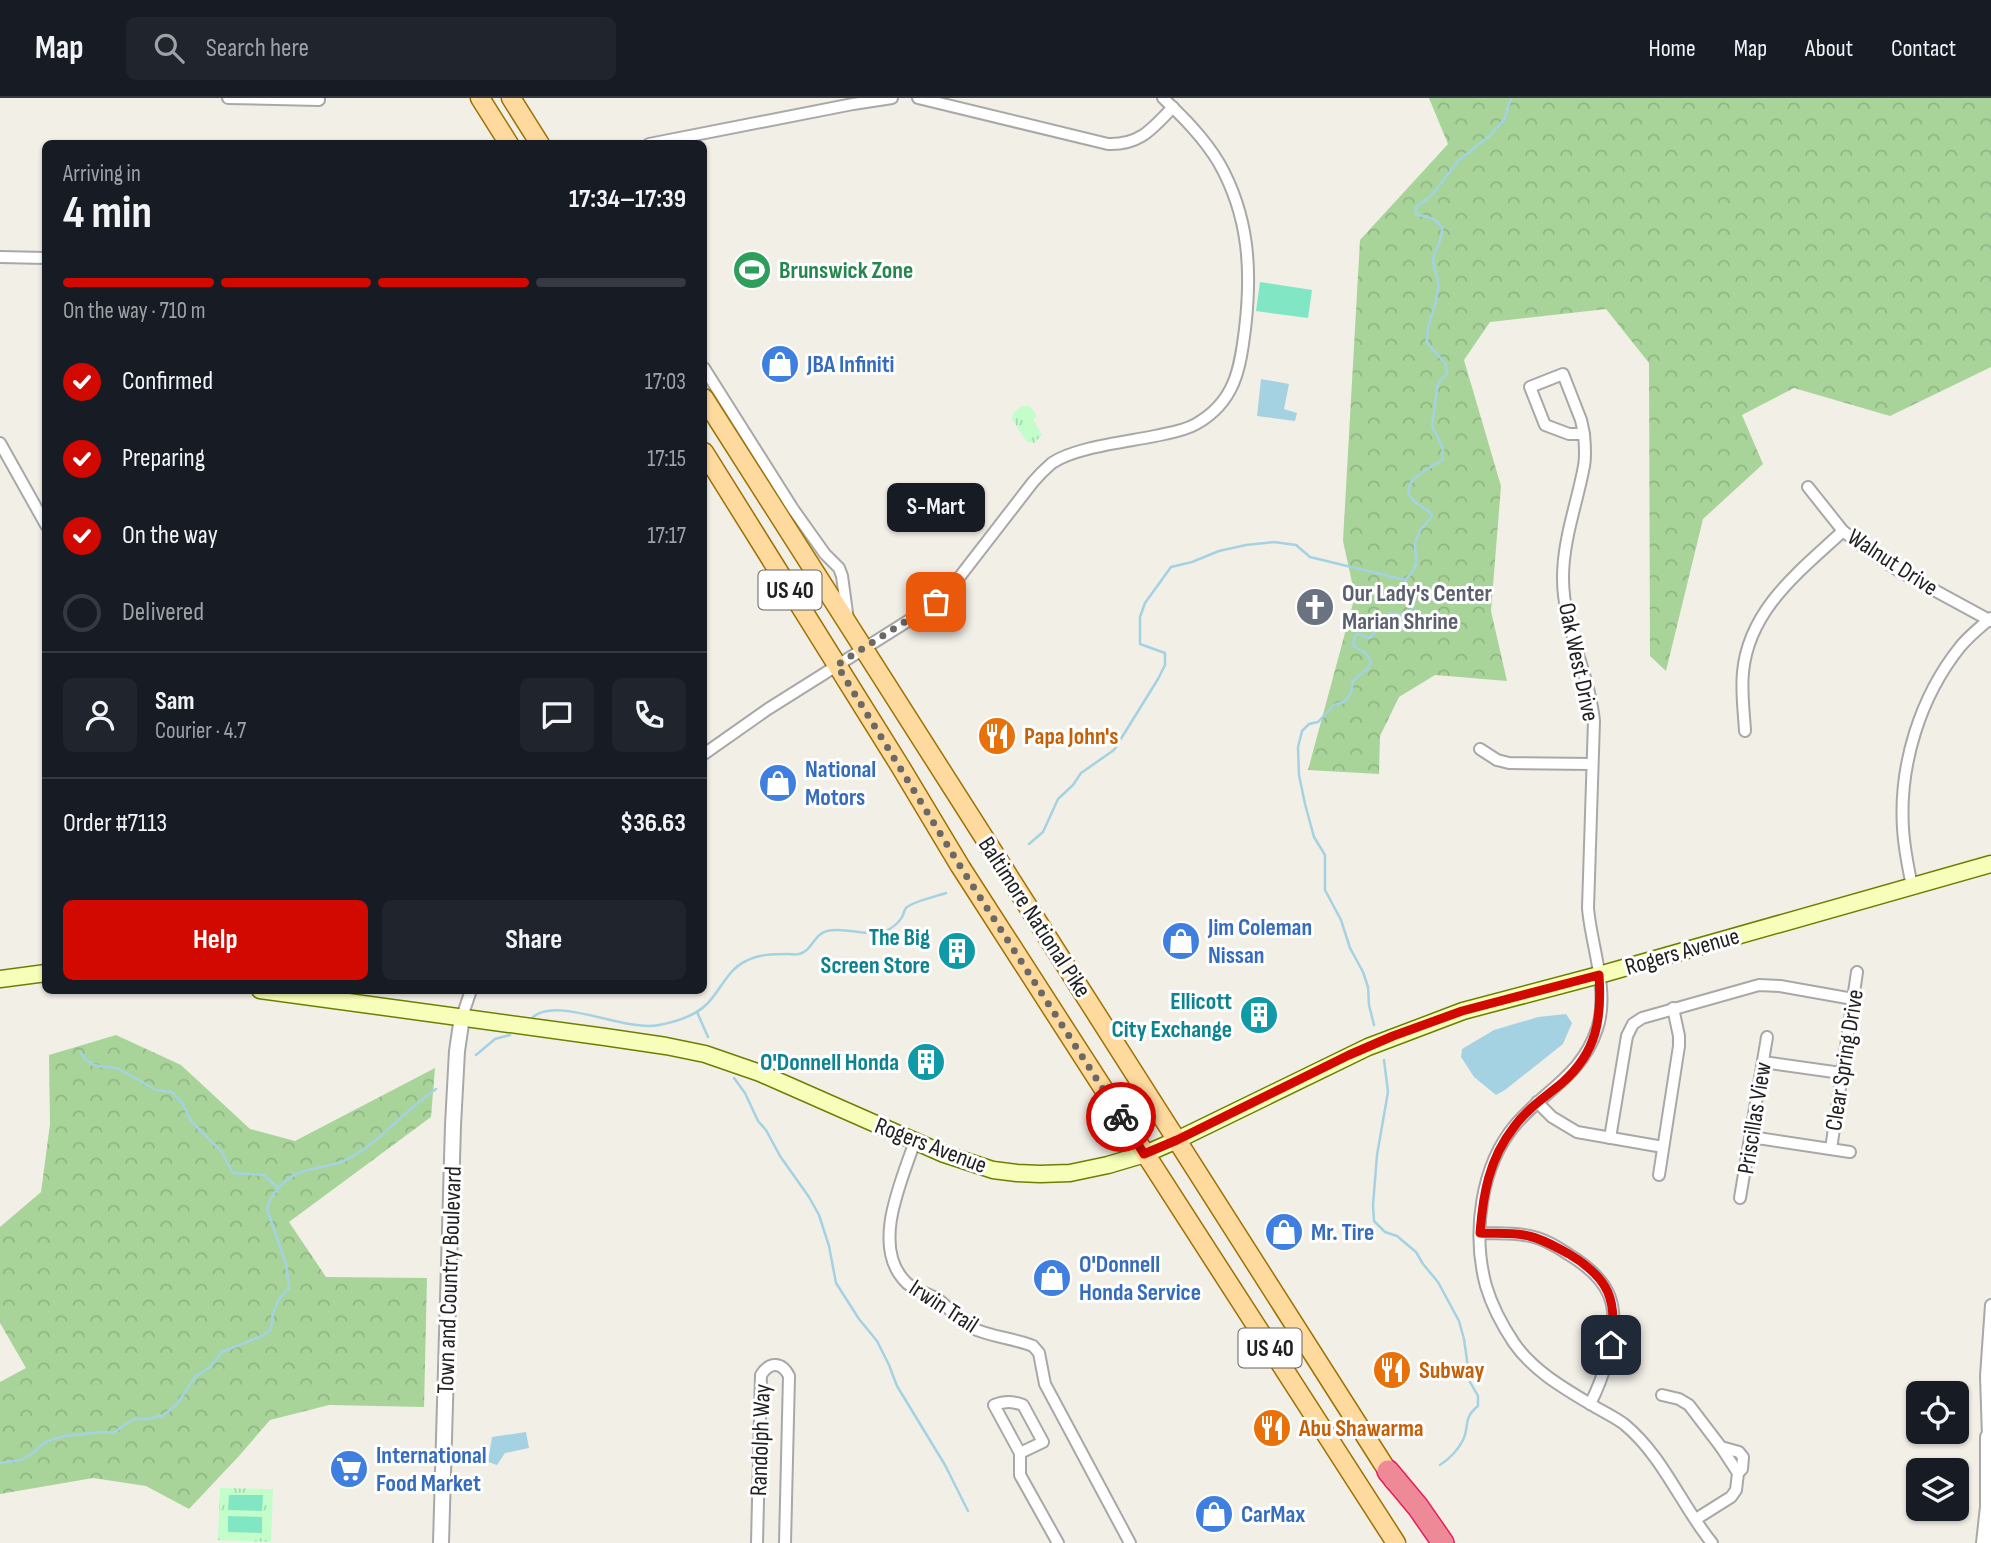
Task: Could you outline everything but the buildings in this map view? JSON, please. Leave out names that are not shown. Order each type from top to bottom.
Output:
[{"type":"highway","points":[[1388,1471],[1443,1543]]},
{"type":"main road","points":[[480,98],[506,140]]},
{"type":"main road","points":[[511,98],[537,140]]},
{"type":"main road","name":"Baltimore National Pike","points":[[707,403],[1433,1543]]},
{"type":"main road","name":"Baltimore National Pike","points":[[707,457],[960,866],[1396,1543]]},
{"type":"main road","name":"Rogers Avenue","points":[[290,994],[666,1046],[705,1054],[760,1073],[968,1163],[993,1170],[1029,1174],[1070,1173],[1144,1154],[1349,1055],[1462,1011],[1989,865]]},
{"type":"main road","points":[[1,976],[42,973]]},
{"type":"main road","points":[[1363,1492],[1381,1543]]},
{"type":"street","points":[[228,98],[319,100]]},
{"type":"street","points":[[669,140],[892,98]]},
{"type":"street","points":[[918,98],[1120,145],[1140,139],[1173,107]]},
{"type":"street","points":[[707,752],[768,709],[942,597],[1033,482],[1054,462],[1078,452],[1178,431],[1196,424],[1219,407],[1227,396],[1236,379],[1248,306],[1249,262],[1246,239],[1233,195],[1219,163],[1201,136],[1163,98]]},
{"type":"street","points":[[0,257],[42,258]]},
{"type":"street","points":[[707,373],[793,509],[825,554],[839,568],[848,622]]},
{"type":"street","name":"Oak West Drive","points":[[1584,434],[1569,434],[1545,425],[1530,387],[1563,374],[1584,434],[1584,465],[1568,530],[1563,579],[1569,624],[1592,702],[1594,721],[1588,908],[1599,975],[1601,999],[1598,1027],[1587,1054],[1565,1080],[1514,1125],[1498,1151],[1483,1198],[1480,1233],[1482,1269],[1496,1311],[1516,1346],[1559,1386],[1624,1424],[1648,1448],[1712,1543]]},
{"type":"street","points":[[0,443],[42,518]]},
{"type":"street","name":"Walnut Drive","points":[[1808,487],[1843,531],[1879,559],[1990,619]]},
{"type":"street","points":[[1745,731],[1743,672],[1751,635],[1772,600],[1843,531]]},
{"type":"street","points":[[1912,887],[1903,826],[1906,776],[1917,728],[1929,695],[1940,676],[1959,649],[1990,619]]},
{"type":"street","points":[[1480,749],[1497,760],[1508,763],[1592,764]]},
{"type":"street","name":"Clear Spring Drive","points":[[1830,1149],[1857,972]]},
{"type":"street","points":[[1610,1138],[1629,1030],[1642,1018],[1759,985],[1780,986],[1853,999]]},
{"type":"street","points":[[461,1017],[470,994]]},
{"type":"street","points":[[1659,1175],[1679,1046],[1673,1009]]},
{"type":"street","name":"Town and Country Boulevard","points":[[441,1543],[453,1125],[461,1017]]},
{"type":"street","name":"Priscillas View","points":[[1740,1198],[1767,1037]]},
{"type":"street","points":[[1763,1062],[1841,1073]]},
{"type":"street","points":[[1537,1102],[1552,1117],[1577,1132],[1663,1147]]},
{"type":"street","points":[[1751,1136],[1850,1152]]},
{"type":"street","name":"Irwin Trail","points":[[915,1141],[890,1218],[892,1257],[896,1269],[909,1286],[938,1299],[964,1324],[1024,1342],[1039,1353],[1045,1384],[1130,1543]]},
{"type":"street","points":[[1480,1233],[1514,1233],[1541,1239],[1576,1259],[1603,1283],[1613,1306],[1615,1322],[1602,1381],[1590,1404]]},
{"type":"street","points":[[1984,1543],[1988,1507],[1990,1437],[1987,1347],[1991,1305]]},
{"type":"street","name":"Randolph Way","points":[[757,1543],[761,1375],[765,1368],[776,1364],[786,1370],[789,1376],[785,1543]]},
{"type":"street","points":[[1662,1395],[1679,1399],[1689,1405],[1738,1473],[1736,1490],[1731,1497],[1696,1519]]},
{"type":"street","points":[[1020,1453],[1043,1443],[1023,1405],[1003,1401],[994,1405],[1020,1453],[1020,1475],[1058,1543]]},
{"type":"green space","points":[[1429,98],[1991,98],[1991,367],[1890,416],[1794,388],[1742,415],[1763,464],[1703,519],[1666,671],[1650,656],[1649,363],[1606,309],[1490,322],[1464,360],[1501,486],[1491,611],[1507,681],[1435,675],[1399,697],[1380,736],[1379,774],[1308,770],[1355,596],[1343,541],[1360,240],[1448,144]]},
{"type":"green space","points":[[1260,282],[1312,290],[1308,318],[1256,311]]},
{"type":"green space","points":[[1022,406],[1030,406],[1037,416],[1033,419],[1042,435],[1034,443],[1027,442],[1012,419],[1013,413]]},
{"type":"green space","points":[[116,1035],[181,1065],[250,1129],[295,1141],[435,1068],[431,1117],[289,1222],[326,1277],[427,1278],[424,1407],[329,1405],[270,1420],[189,1509],[146,1486],[93,1478],[0,1494],[0,1382],[26,1368],[0,1323],[0,1227],[41,1192],[50,1124],[49,1055]]},
{"type":"green space","points":[[220,1488],[273,1489],[271,1542],[218,1540]]},
{"type":"green space","points":[[229,1495],[263,1495],[262,1511],[228,1510]]},
{"type":"green space","points":[[228,1516],[262,1517],[262,1533],[228,1532]]},
{"type":"water","points":[[1261,379],[1289,384],[1284,409],[1297,413],[1295,421],[1257,416]]},
{"type":"water","points":[[1566,1014],[1572,1023],[1563,1044],[1496,1095],[1474,1077],[1461,1057],[1462,1049],[1494,1030],[1538,1017]]},
{"type":"water","points":[[526,1432],[529,1448],[505,1453],[497,1465],[488,1462],[492,1437]]},
{"type":"waterway","points":[[1029,844],[1043,832],[1058,799],[1081,773],[1114,750],[1158,679],[1165,665],[1165,653],[1140,644],[1140,617],[1145,603],[1171,567],[1219,551],[1274,542],[1296,545],[1310,557],[1405,580],[1415,567],[1416,540],[1432,515],[1414,501],[1409,494],[1409,488],[1416,477],[1442,460],[1443,449],[1432,425],[1438,383],[1447,374],[1446,364],[1427,343],[1438,287],[1433,259],[1442,227],[1434,219],[1416,214],[1416,207],[1431,196],[1459,160],[1504,120],[1511,98]]},
{"type":"waterway","points":[[1374,1025],[1363,972],[1325,890],[1325,855],[1314,837],[1305,804],[1299,775],[1298,747],[1302,731],[1309,724],[1318,722],[1334,705],[1344,702],[1351,693],[1353,681],[1368,668],[1371,662],[1366,653],[1353,646],[1355,635],[1370,638],[1374,633],[1374,626],[1390,613],[1405,615],[1413,608],[1413,594],[1405,580]]},
{"type":"waterway","points":[[533,1017],[559,1010],[645,1026],[678,1020],[697,1012],[707,1004],[729,975],[746,961],[767,955],[799,954],[827,931],[886,931],[899,922],[909,906],[946,893]]},
{"type":"waterway","points":[[697,1012],[708,1037]]},
{"type":"waterway","points":[[476,1055],[495,1039],[510,1035]]},
{"type":"waterway","points":[[80,1052],[93,1065],[119,1069],[156,1090],[172,1092],[183,1104],[191,1121],[221,1151],[233,1173],[264,1175],[277,1187]]},
{"type":"waterway","points":[[1384,1060],[1388,1092],[1377,1155],[1374,1221],[1385,1232],[1397,1236],[1416,1252],[1438,1282],[1459,1321],[1470,1382],[1478,1396],[1478,1406],[1468,1419],[1463,1440],[1453,1454],[1440,1465]]},
{"type":"waterway","points":[[734,1078],[745,1093],[758,1121],[819,1215],[829,1246],[836,1283],[877,1341],[897,1386],[945,1465],[968,1511]]},
{"type":"waterway","points":[[0,1463],[21,1460],[45,1442],[64,1436],[113,1433],[134,1419],[164,1415],[176,1405],[196,1376],[210,1367],[222,1352],[264,1335],[271,1329],[273,1313],[279,1299],[289,1288],[286,1264],[267,1209],[275,1193],[283,1183],[298,1173],[340,1162],[358,1153],[436,1089]]},
{"type":"way so far","points":[[936,602],[837,665],[960,866],[1121,1117]]},
{"type":"place","name":"Brunswick Zone","points":[[752,270]]},
{"type":"place","name":"JBA Infiniti","points":[[780,364]]},
{"type":"place","name":"S-Mart","points":[[936,602]]},
{"type":"place","name":"Our Lady's Center Marian Shrine","points":[[1315,607]]},
{"type":"place","name":"Papa John's","points":[[997,736]]},
{"type":"place","name":"National Motors","points":[[778,783]]},
{"type":"place","name":"Jim Coleman Nissan","points":[[1181,941]]},
{"type":"place","name":"The Big Screen Store","points":[[957,951]]},
{"type":"place","name":"Ellicott City Exchange","points":[[1259,1015]]},
{"type":"place","name":"O'Donnell Honda","points":[[926,1062]]},
{"type":"place","name":"Mr. Tire","points":[[1284,1232]]},
{"type":"place","name":"O'Donnell Honda Service","points":[[1052,1278]]},
{"type":"place","name":"Subway","points":[[1392,1370]]},
{"type":"place","name":"Abu Shawarma","points":[[1272,1428]]},
{"type":"place","name":"International Food Market","points":[[349,1469]]},
{"type":"place","name":"CarMax","points":[[1214,1514]]},
{"type":"route","points":[[1121,1117],[1144,1154],[1393,1036],[1462,1011],[1599,975],[1601,999],[1598,1027],[1587,1054],[1565,1080],[1514,1125],[1498,1151],[1483,1198],[1480,1233],[1532,1236],[1558,1248],[1591,1270],[1603,1283],[1613,1306],[1615,1322],[1611,1345]]}]
